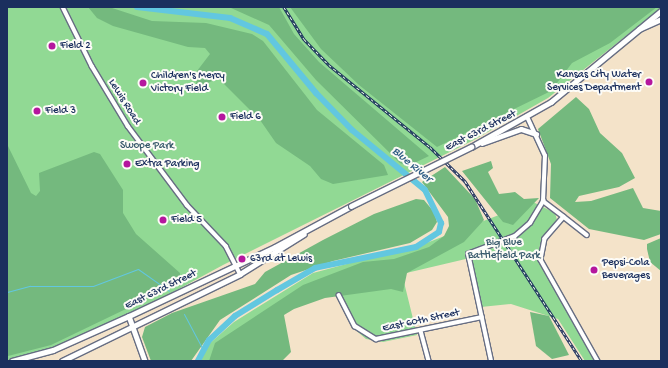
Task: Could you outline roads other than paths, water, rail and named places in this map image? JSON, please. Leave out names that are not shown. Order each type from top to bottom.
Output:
[{"type":"main road","name":"East 63rd Street","points":[[639,29],[642,23],[661,11]]},
{"type":"main road","name":"East 63rd Street","points":[[12,361],[53,350],[129,316],[315,226],[351,206],[527,117],[551,102],[639,29],[661,19]]},
{"type":"main road","points":[[471,146],[521,129],[536,134]]},
{"type":"main road","name":"East 63rd Street","points":[[62,361],[240,274],[315,226]]},
{"type":"main road","points":[[129,316],[145,361]]},
{"type":"street","name":"Lewis Road","points":[[63,7],[124,119],[187,205],[226,246],[240,274]]},
{"type":"street","points":[[491,361],[468,254],[506,241],[520,232],[543,201],[547,164],[536,134],[527,117]]},
{"type":"street","points":[[543,201],[587,235]]},
{"type":"street","points":[[564,217],[545,239],[541,260],[598,361]]},
{"type":"street","name":"East 60th Street","points":[[339,295],[355,326],[368,337],[384,339],[482,317]]},
{"type":"street","points":[[421,331],[428,361]]},
{"type":"waterway","name":"Blue River","points":[[137,7],[230,18],[267,34],[316,93],[352,130],[425,190],[441,223],[439,232],[416,247],[315,268],[235,316],[209,340],[198,361]]},
{"type":"waterway","points":[[7,292],[30,286],[93,286],[138,269],[169,291]]},
{"type":"waterway","points":[[184,314],[202,348]]},
{"type":"railway","points":[[284,7],[304,39],[329,65],[430,147],[465,181],[582,361]]},
{"type":"place","name":"Field 2","points":[[52,46]]},
{"type":"place","name":"Kansas City Water Services Department","points":[[649,82]]},
{"type":"place","name":"Children's Mercy Victory Field","points":[[143,83]]},
{"type":"place","name":"Field 3","points":[[37,111]]},
{"type":"place","name":"Field 6","points":[[222,117]]},
{"type":"place","name":"Extra Parking","points":[[127,164]]},
{"type":"place","name":"Field 5","points":[[163,220]]},
{"type":"place","name":"63rd at Lewis","points":[[242,259]]},
{"type":"place","name":"Pepsi-Cola Beverages","points":[[594,270]]},
{"type":"park label","name":"Swope Park","points":[[147,146]]},
{"type":"park label","name":"Big Blue Battlefield Park","points":[[504,250]]}]
